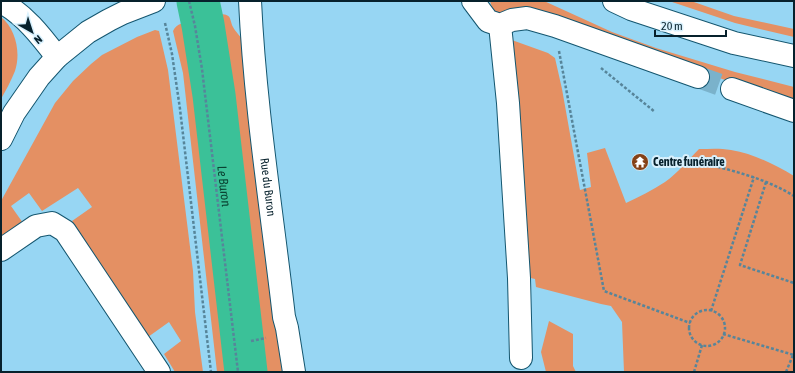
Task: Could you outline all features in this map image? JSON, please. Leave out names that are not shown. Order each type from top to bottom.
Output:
[{"type":"street","points":[[1,139],[14,113],[39,77],[56,56],[88,32],[109,20],[122,13],[154,1]]},
{"type":"street","name":"Rue du Buron","points":[[250,1],[262,149],[284,317],[288,328],[294,372]]},
{"type":"street","points":[[473,1],[488,22],[500,25],[512,20],[527,18],[555,26],[698,76]]},
{"type":"street","points":[[614,1],[631,9],[734,43],[794,56]]},
{"type":"street","points":[[1,2],[10,7],[36,30],[56,56]]},
{"type":"street","points":[[500,25],[508,103],[520,278],[521,358]]},
{"type":"street","points":[[732,89],[794,111]]},
{"type":"street","points":[[1,250],[36,226],[52,223],[65,231],[159,372]]},
{"type":"path","points":[[189,1],[202,69],[238,372]]},
{"type":"path","points":[[164,23],[172,54],[180,108],[211,372]]},
{"type":"path","points":[[555,26],[604,291],[690,323]]},
{"type":"path","points":[[599,67],[655,112]]},
{"type":"path","points":[[703,163],[754,177],[794,196]]},
{"type":"path","points":[[711,311],[754,177]]},
{"type":"path","points":[[766,182],[740,264],[794,283]]},
{"type":"path","points":[[701,311],[711,311],[721,317],[724,328],[723,334],[721,338],[712,345],[702,345],[696,343],[690,334],[690,323],[696,314],[701,311]]},
{"type":"path","points":[[723,334],[793,355],[786,372]]},
{"type":"path","points":[[251,340],[269,338]]},
{"type":"path","points":[[694,372],[702,345]]},
{"type":"shaded area","points":[[490,1],[544,1],[612,32],[656,48],[735,72],[794,87],[794,119],[734,83],[524,11],[501,16],[494,10]]},
{"type":"shaded area","points":[[669,1],[691,1],[734,16],[794,29],[794,37],[735,23]]},
{"type":"shaded area","points":[[221,14],[229,16],[234,29],[243,40],[282,372],[254,372],[217,60],[209,17]]},
{"type":"shaded area","points":[[1,17],[14,35],[17,49],[17,64],[1,99]]},
{"type":"shaded area","points":[[192,21],[196,43],[236,372],[217,372],[183,73],[173,31],[179,25]]},
{"type":"shaded area","points":[[155,30],[159,31],[168,70],[193,271],[195,312],[203,372],[175,372],[164,354],[181,341],[169,322],[148,337],[72,221],[92,207],[78,188],[42,211],[29,193],[11,206],[23,223],[1,238],[1,201],[55,103],[73,81],[102,55],[137,37]]},
{"type":"shaded area","points":[[509,39],[548,53],[555,58],[580,190],[591,187],[587,153],[605,148],[626,203],[665,182],[679,171],[699,149],[727,149],[748,154],[794,176],[794,372],[624,372],[622,322],[611,306],[536,287],[535,279],[526,277]]},
{"type":"shaded area","points":[[549,321],[573,334],[573,366],[576,372],[546,372],[541,352]]},
{"type":"waterway","name":"Le Buron","points":[[198,1],[214,95],[246,372]]},
{"type":"tunnel","points":[[698,77],[732,89]]},
{"type":"place","name":"Centre funéraire","points":[[640,162]]}]
